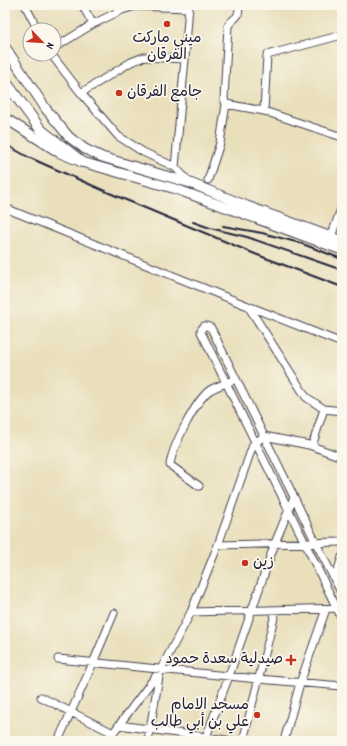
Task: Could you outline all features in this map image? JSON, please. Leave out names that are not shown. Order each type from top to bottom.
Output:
[{"type":"highway","points":[[5,81],[41,130],[82,162]]},
{"type":"main road","points":[[5,47],[46,109],[69,137],[85,149],[102,157],[190,183],[342,241]]},
{"type":"main road","points":[[5,118],[60,153],[82,162],[176,189],[342,250]]},
{"type":"street","points":[[25,5],[34,22]]},
{"type":"street","points":[[82,5],[92,24]]},
{"type":"street","points":[[208,180],[220,143],[226,104],[224,92],[228,26],[230,22],[238,16],[239,5]]},
{"type":"street","points":[[62,43],[92,24],[122,10],[136,6],[188,7],[185,59],[175,167]]},
{"type":"street","points":[[264,111],[267,55],[342,35]]},
{"type":"street","points":[[81,94],[130,62],[144,57],[185,59]]},
{"type":"street","points":[[57,62],[81,94],[118,136],[143,152],[175,167],[190,183]]},
{"type":"street","points":[[226,104],[264,111],[342,137]]},
{"type":"street","points":[[331,237],[342,206]]},
{"type":"street","points":[[5,208],[248,306],[342,342]]},
{"type":"street","points":[[248,306],[306,397],[324,409],[342,411]]},
{"type":"street","points":[[342,594],[211,328],[204,326],[201,332],[339,608],[342,619]]},
{"type":"street","points":[[199,486],[170,465],[174,450],[187,421],[198,403],[210,390],[236,379]]},
{"type":"street","points":[[312,446],[324,409]]},
{"type":"street","points":[[111,741],[119,725],[161,669],[191,612],[218,545],[255,442],[264,436],[312,446],[342,457]]},
{"type":"street","points":[[206,739],[275,543],[294,497]]},
{"type":"street","points":[[218,545],[342,542]]},
{"type":"street","points":[[335,579],[342,557]]},
{"type":"street","points":[[191,612],[339,608]]},
{"type":"street","points":[[284,741],[300,682],[326,609]]},
{"type":"street","points":[[243,741],[276,610]]},
{"type":"street","points":[[58,741],[114,613]]},
{"type":"street","points":[[58,659],[342,686]]},
{"type":"street","points":[[148,741],[161,669]]},
{"type":"street","points":[[41,697],[114,733]]},
{"type":"street","points":[[119,725],[206,739],[232,741]]},
{"type":"railway","points":[[5,144],[28,157],[107,192],[255,254],[342,287]]},
{"type":"railway","points":[[193,222],[210,228],[247,237],[342,270]]},
{"type":"railway","points":[[223,226],[262,233],[300,243],[342,259]]},
{"type":"place","name":"ميني ماركت الفرقان","points":[[167,24]]},
{"type":"place","name":"جامع الفرقان","points":[[119,93]]},
{"type":"place","name":"زين","points":[[245,563]]},
{"type":"place","name":"صيدلية سعدة حمود","points":[[291,660]]},
{"type":"place","name":"مسجد الامام علي بن أبي طالب","points":[[257,715]]}]
